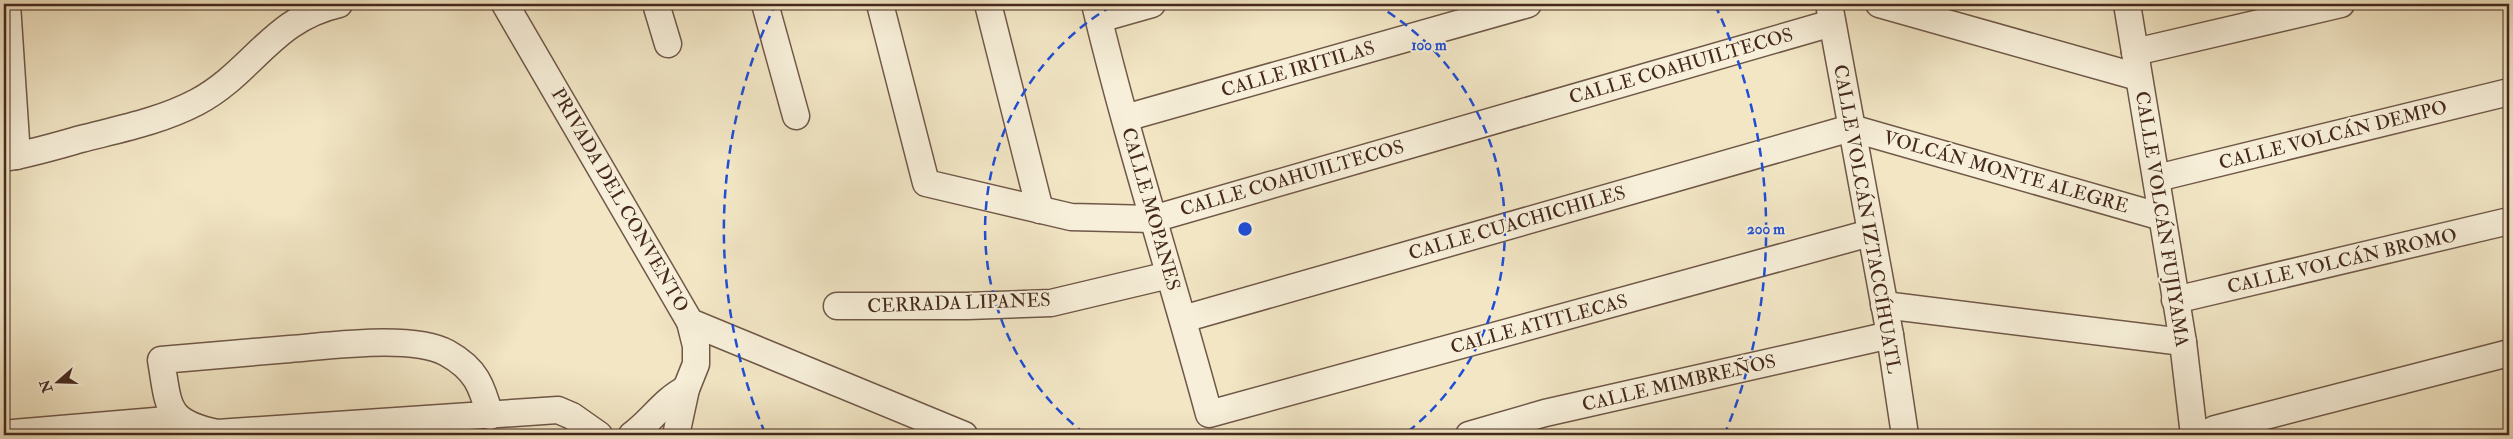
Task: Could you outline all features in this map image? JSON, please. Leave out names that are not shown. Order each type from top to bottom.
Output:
[{"type":"street","points":[[7,4],[10,157],[148,122],[198,101],[237,74],[269,41],[294,20],[323,7],[339,4]]},
{"type":"street","name":"PRIVADA DEL CONVENTO","points":[[506,4],[690,322],[964,435]]},
{"type":"street","points":[[656,4],[668,44]]},
{"type":"street","points":[[766,4],[796,116]]},
{"type":"street","name":"CALLE COAHUILTECOS","points":[[880,4],[926,184],[1072,217],[1153,219],[1830,13]]},
{"type":"street","points":[[988,4],[1040,210]]},
{"type":"street","points":[[1097,11],[1152,4]]},
{"type":"street","name":"CALLE IRITILAS","points":[[1125,118],[1528,4]]},
{"type":"street","points":[[1879,4],[2136,65],[2341,4]]},
{"type":"street","name":"CALLE VOLCÁN FUJIYAMA","points":[[2127,4],[2183,342],[2194,435]]},
{"type":"street","name":"CALLE MOPANES","points":[[1097,11],[1153,219],[1184,320],[1208,414]]},
{"type":"street","name":"CALLE VOLCÁN IZTACCÍHUATL","points":[[1830,13],[1890,335],[1903,435]]},
{"type":"street","name":"CALLE VOLCÁN DEMPO","points":[[2156,178],[2509,92]]},
{"type":"street","name":"VOLCÁN MONTE ALEGRE","points":[[1851,128],[2162,217]]},
{"type":"street","name":"CALLE CUACHICHILES","points":[[1184,320],[1851,128]]},
{"type":"street","name":"CALLE VOLCÁN BROMO","points":[[2175,300],[2509,221]]},
{"type":"street","name":"CALLE ATITLECAS","points":[[1208,414],[1870,233]]},
{"type":"street","name":"CERRADA LIPANES","points":[[837,306],[967,306],[1051,302],[1169,275]]},
{"type":"street","points":[[1884,305],[2183,342]]},
{"type":"street","points":[[676,435],[686,389],[696,364],[696,346],[690,322]]},
{"type":"street","name":"CALLE MIMBREÑOS","points":[[1469,435],[1548,424],[1890,335]]},
{"type":"street","points":[[490,416],[482,385],[468,368],[446,352],[420,346],[378,342],[161,360],[169,405],[179,419],[195,428],[217,433],[490,416],[558,410],[572,416],[599,435]]},
{"type":"street","points":[[2204,435],[2215,429],[2509,353]]},
{"type":"street","points":[[632,435],[649,422],[675,394],[686,389]]},
{"type":"street","points":[[13,433],[179,419]]}]
